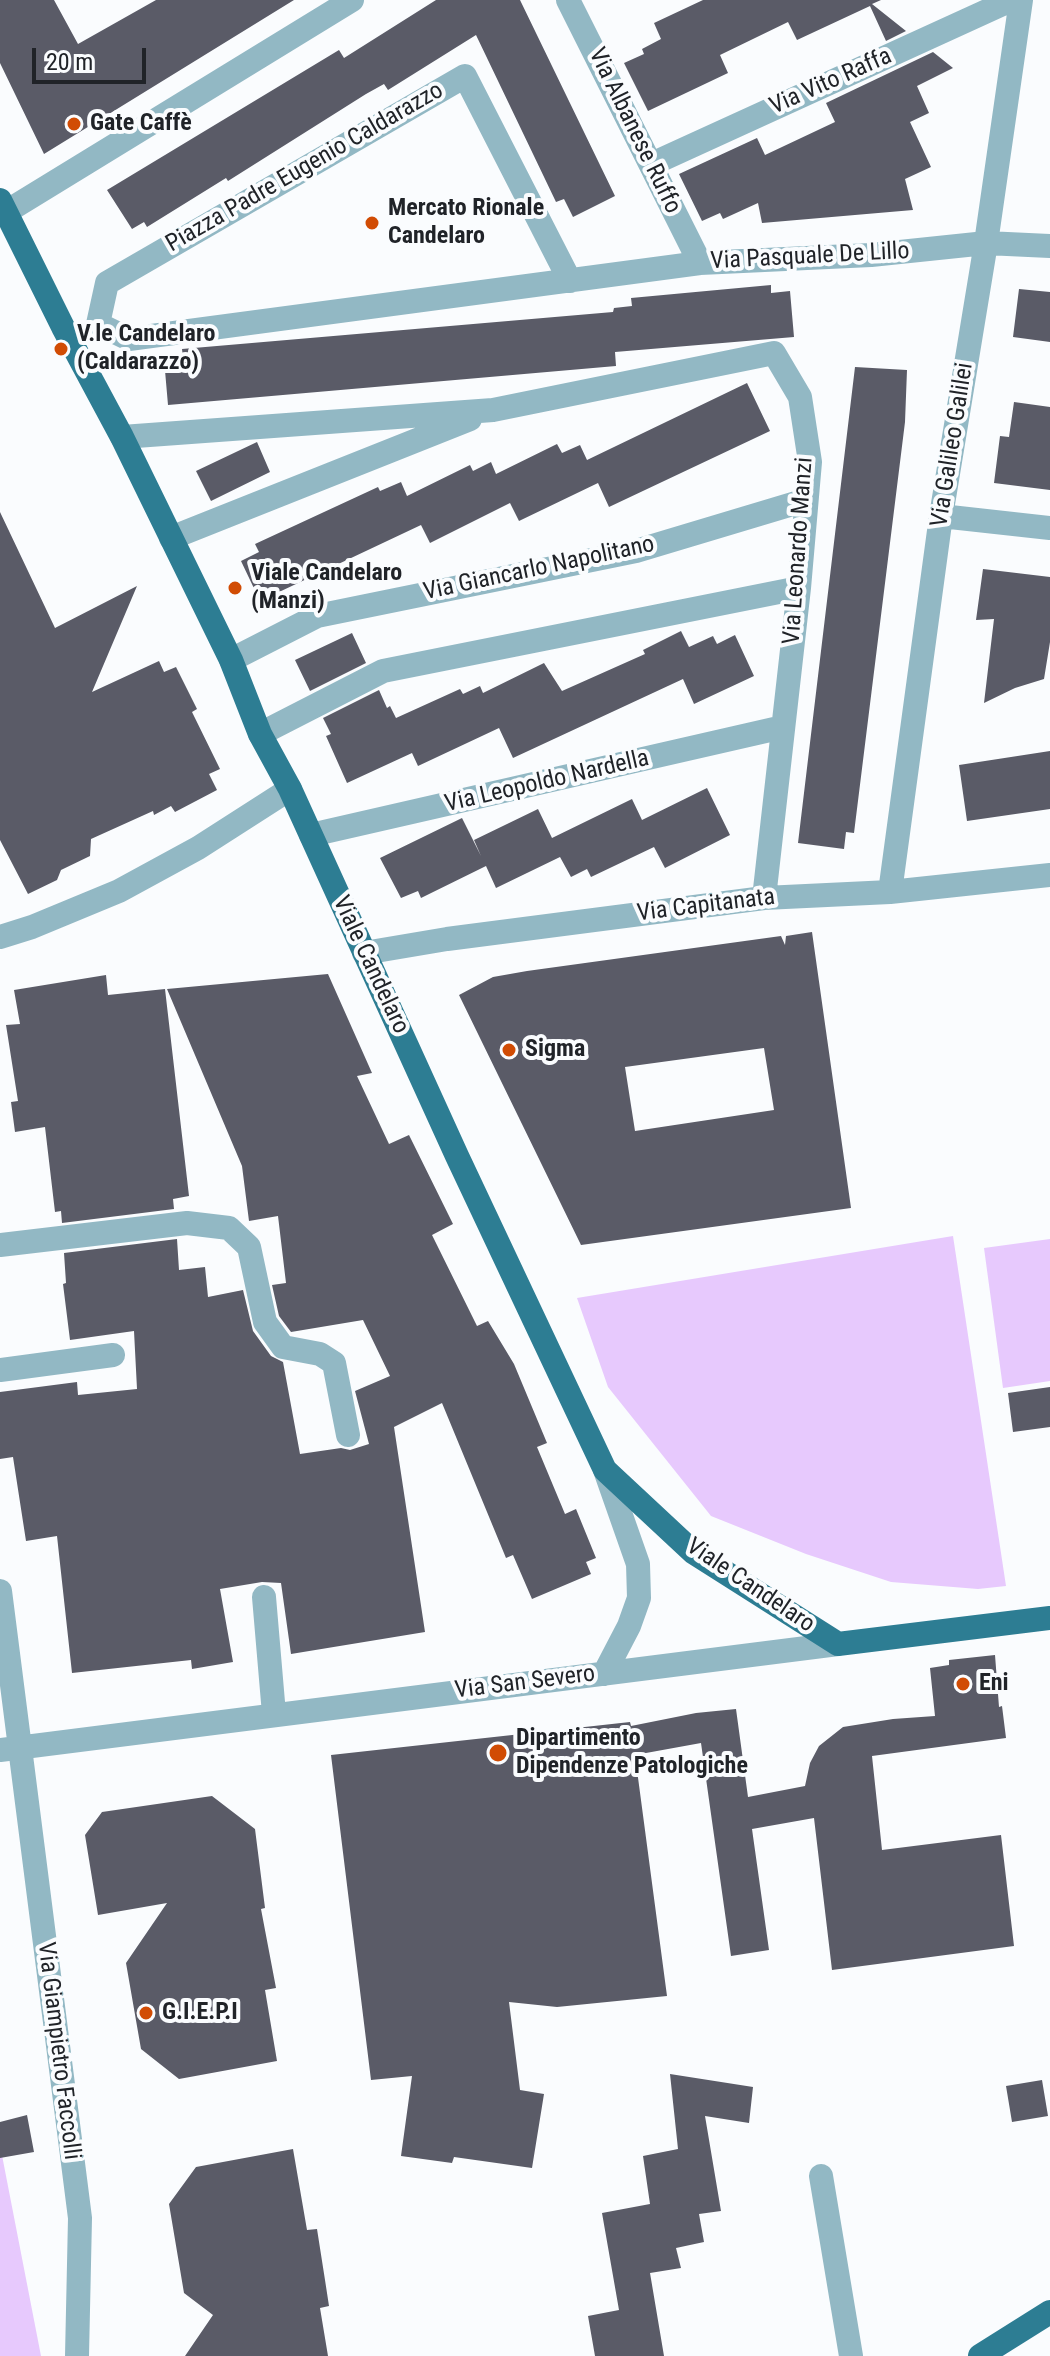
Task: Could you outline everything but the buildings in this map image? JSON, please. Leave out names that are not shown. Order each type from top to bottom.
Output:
[{"type":"main road","name":"Viale Candelaro","points":[[3,206],[122,437],[231,660],[260,734],[290,789],[605,1470],[693,1552],[838,1644]]},
{"type":"main road","name":"Via San Severo","points":[[838,1644],[1050,1618]]},
{"type":"main road","points":[[980,2356],[1050,2312]]},
{"type":"street","points":[[3,206],[352,0]]},
{"type":"street","name":"Via Albanese Ruffo","points":[[568,0],[700,263]]},
{"type":"street","name":"Via Vito Raffa","points":[[652,164],[1011,0]]},
{"type":"street","name":"Via Galileo Galilei","points":[[890,892],[941,516],[986,243],[1021,0]]},
{"type":"street","name":"Piazza Padre Eugenio Caldarazzo","points":[[98,324],[107,283],[465,76],[570,281]]},
{"type":"street","name":"Via Pasquale De Lillo","points":[[570,281],[700,263],[871,255],[986,243],[1050,246]]},
{"type":"street","points":[[63,327],[98,324],[129,339],[570,281]]},
{"type":"street","name":"Via Leonardo Manzi","points":[[122,437],[493,410],[774,353],[800,397],[810,462],[764,898]]},
{"type":"street","name":"Via Leonardo Manzi","points":[[171,538],[493,410]]},
{"type":"street","name":"Via Giancarlo Napolitano","points":[[231,660],[317,616],[636,551],[806,500]]},
{"type":"street","points":[[941,516],[1050,528]]},
{"type":"street","points":[[260,734],[383,671],[799,588]]},
{"type":"street","name":"Via Leopoldo Nardella","points":[[311,835],[783,727]]},
{"type":"street","points":[[0,937],[119,891],[198,848],[290,789]]},
{"type":"street","name":"Via Capitanata","points":[[364,953],[447,939],[764,898],[890,892],[1050,875]]},
{"type":"street","points":[[0,1245],[187,1223],[229,1228],[249,1247],[265,1322],[283,1347],[320,1354],[334,1363],[348,1435]]},
{"type":"street","points":[[0,1370],[113,1355]]},
{"type":"street","points":[[604,1674],[629,1626],[639,1598],[638,1564],[605,1470]]},
{"type":"street","name":"Via Giampietro Faccolli","points":[[0,1591],[9,1748],[80,2218],[77,2356]]},
{"type":"street","points":[[264,1597],[274,1714]]},
{"type":"street","name":"Via San Severo","points":[[9,1748],[838,1644]]},
{"type":"street","points":[[821,2176],[851,2356]]},
{"type":"shaded area","points":[[953,1236],[1006,1586],[978,1589],[891,1582],[806,1554],[711,1516],[608,1387],[577,1298]]},
{"type":"shaded area","points":[[1050,1239],[1050,1381],[1003,1388],[984,1248]]},
{"type":"shaded area","points":[[0,2145],[41,2356],[0,2356]]},
{"type":"place","name":"Gate Caffè","points":[[74,124]]},
{"type":"place","name":"Mercato Rionale Candelaro","points":[[372,223]]},
{"type":"place","name":"V.le Candelaro (Caldarazzo)","points":[[61,349]]},
{"type":"place","name":"Viale Candelaro (Manzi)","points":[[235,588]]},
{"type":"place","name":"Sigma","points":[[509,1050]]},
{"type":"place","name":"Eni","points":[[963,1684]]},
{"type":"place","name":"Dipartimento Dipendenze Patologiche","points":[[498,1753]]},
{"type":"place","name":"G.I.E.P.I","points":[[146,2013]]}]
